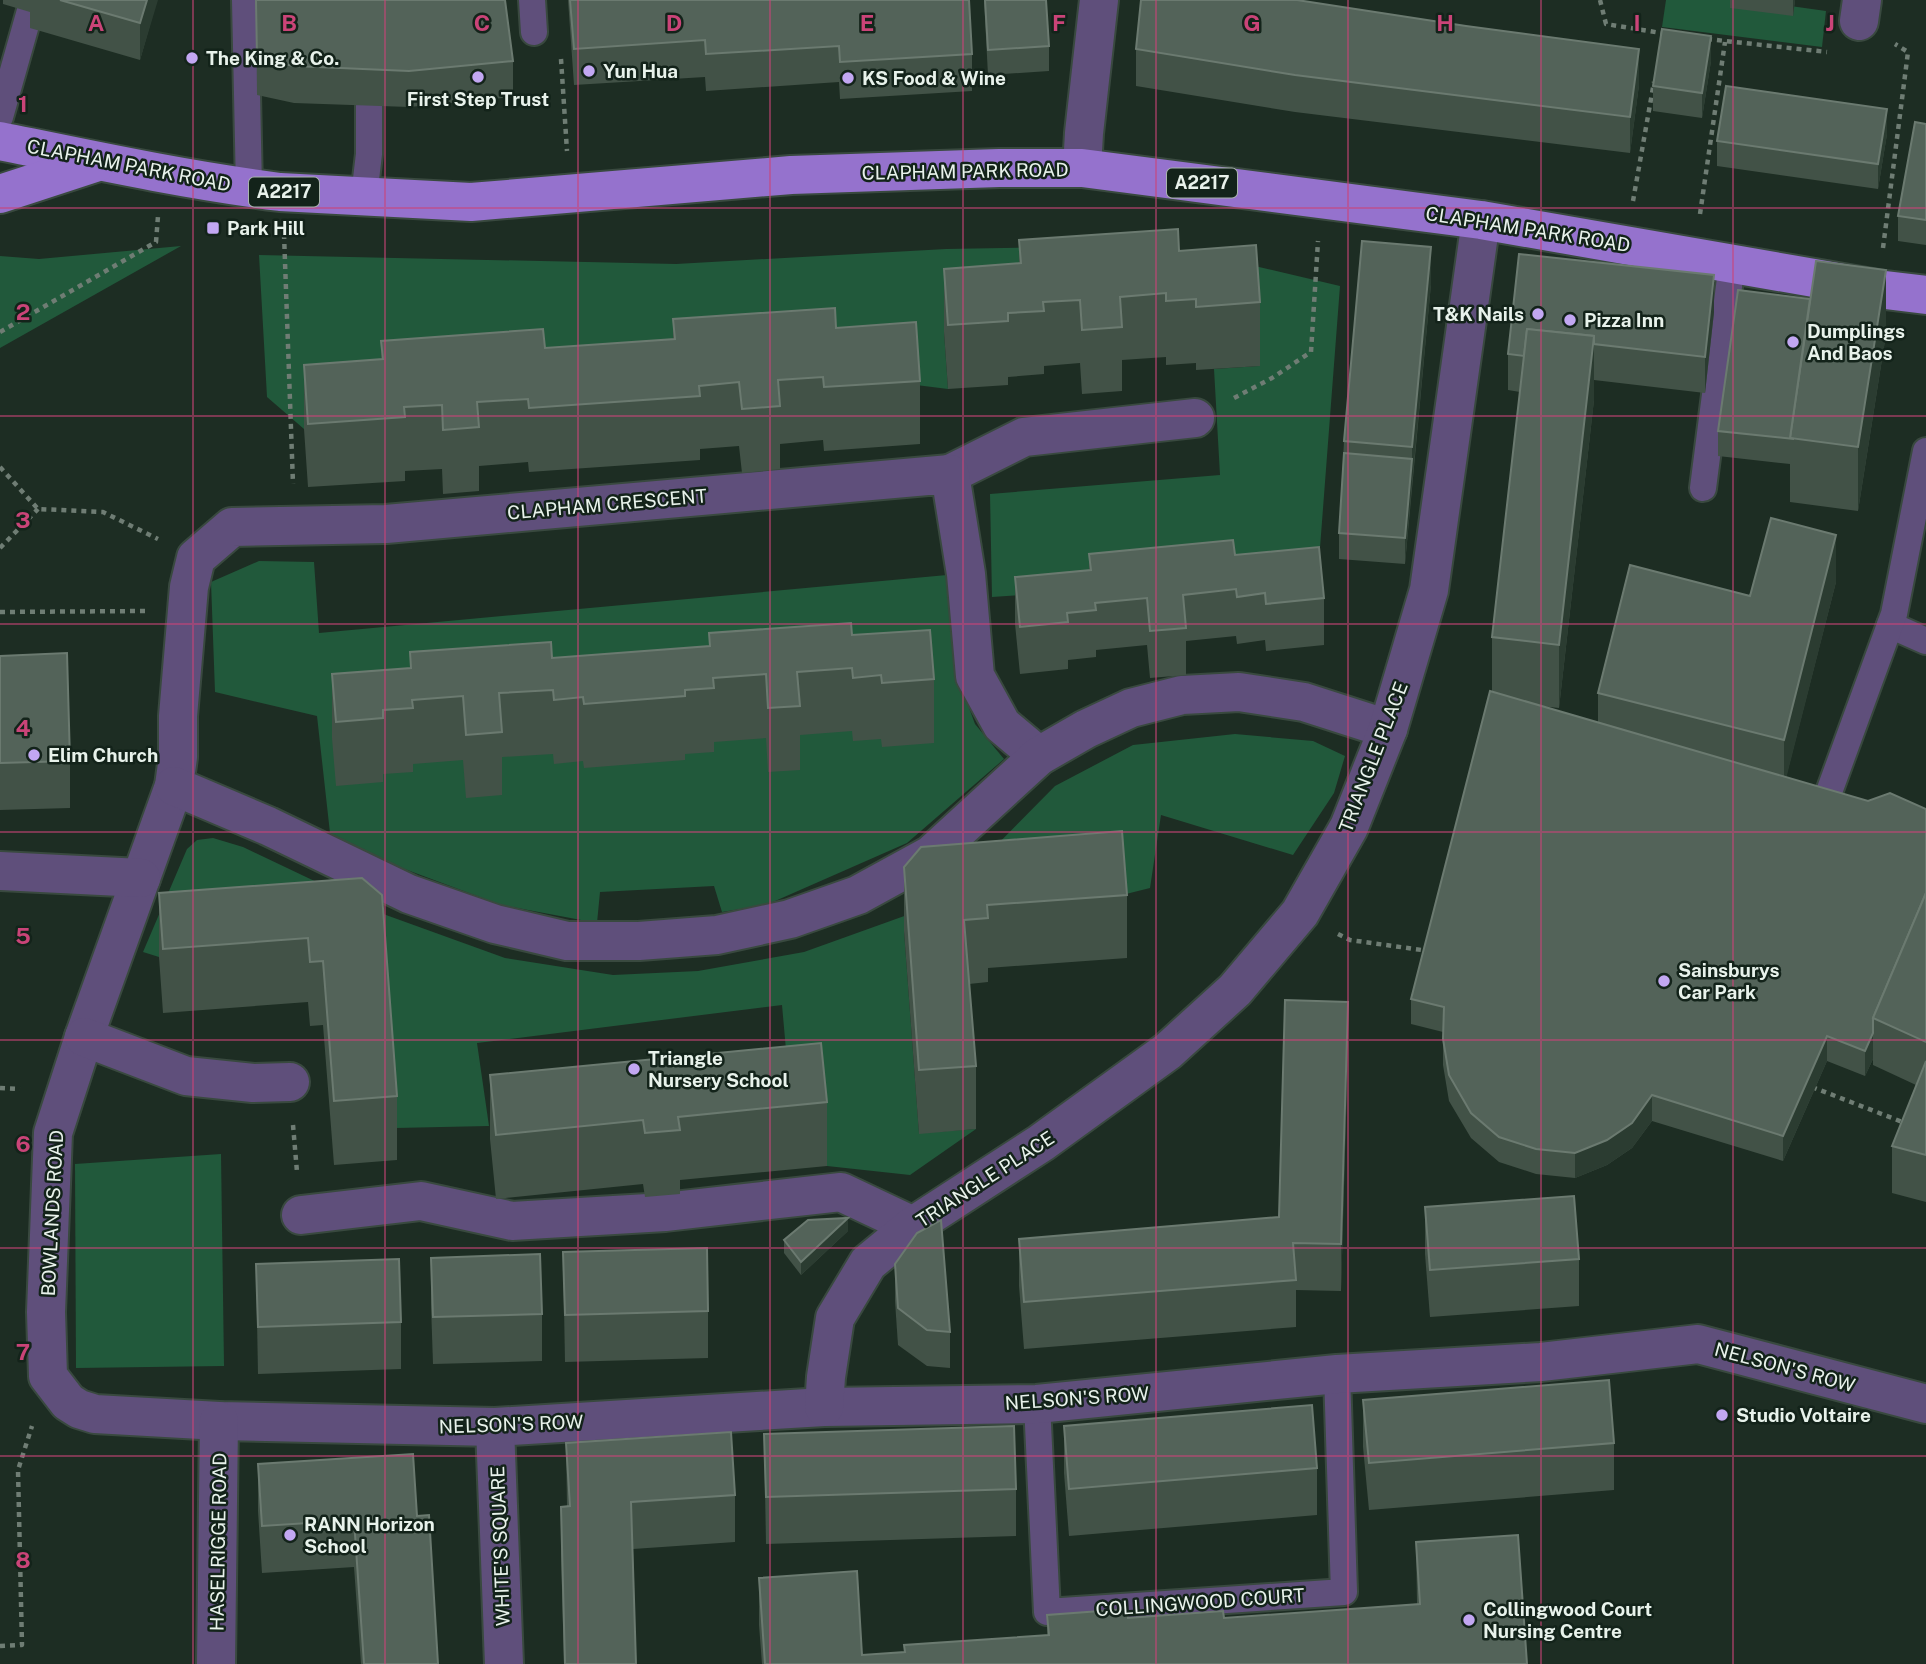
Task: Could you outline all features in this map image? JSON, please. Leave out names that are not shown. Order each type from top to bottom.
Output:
[{"type":"main road","name":"CLAPHAM PARK ROAD","points":[[0,141],[161,174],[264,190],[471,202],[791,176],[999,168],[1082,168],[1480,220],[1877,289],[1926,295]]},
{"type":"main road","points":[[0,194],[100,162]]},
{"type":"street","points":[[1082,168],[1099,0]]},
{"type":"street","name":"TRIANGLE PLACE","points":[[824,1408],[825,1377],[835,1318],[868,1263],[913,1226],[1041,1143],[1168,1051],[1235,989],[1300,914],[1349,827],[1388,729],[1429,590],[1480,220]]},
{"type":"street","points":[[1039,756],[1002,725],[975,676],[966,574],[950,474],[1024,438],[1195,418]]},
{"type":"street","name":"CLAPHAM CRESCENT","points":[[196,558],[232,527],[386,524],[950,474]]},
{"type":"street","points":[[0,871],[141,878],[174,786],[189,587],[196,558]]},
{"type":"street","points":[[174,786],[268,826],[409,894],[495,924],[567,941],[639,941],[718,935],[790,919],[858,895],[931,855],[1039,756],[1086,729],[1131,708],[1182,695],[1239,692],[1304,702],[1388,729]]},
{"type":"street","name":"BOWLANDS ROAD","points":[[60,1393],[48,1376],[53,1133],[141,878]]},
{"type":"street","points":[[84,1037],[186,1076],[253,1083],[290,1082]]},
{"type":"street","points":[[301,1215],[421,1201],[512,1221],[665,1212],[841,1192],[913,1226]]},
{"type":"street","name":"NELSON'S ROW","points":[[219,1421],[495,1427],[824,1408],[1037,1404],[1337,1374],[1541,1362],[1698,1344],[1926,1404]]},
{"type":"street","points":[[60,1393],[79,1409],[95,1414],[219,1421]]},
{"type":"street","name":"HASELRIGGE ROAD","points":[[216,1664],[219,1421]]},
{"type":"street","name":"WHITE'S SQUARE","points":[[495,1427],[504,1664]]},
{"type":"lane","points":[[0,117],[33,0]]},
{"type":"lane","points":[[245,0],[264,190]]},
{"type":"lane","points":[[532,0],[534,32]]},
{"type":"lane","points":[[364,196],[369,154],[369,106]]},
{"type":"lane","points":[[1703,488],[1732,263]]},
{"type":"lane","points":[[1825,803],[1890,625],[1922,495],[1926,451]]},
{"type":"lane","points":[[1890,625],[1926,641]]},
{"type":"lane","name":"COLLINGWOOD COURT","points":[[1037,1404],[1047,1612],[1344,1592],[1337,1374]]},
{"type":"path","points":[[1600,0],[1606,24],[1675,35]]},
{"type":"path","points":[[1700,38],[1830,52],[1861,10],[1908,52],[1877,289]]},
{"type":"path","points":[[534,32],[560,41],[570,194]]},
{"type":"path","points":[[1660,47],[1663,33]]},
{"type":"path","points":[[1694,257],[1725,42]]},
{"type":"path","points":[[1626,244],[1656,74]]},
{"type":"path","points":[[0,332],[156,242],[161,174]]},
{"type":"path","points":[[264,190],[286,265],[294,527]]},
{"type":"path","points":[[1195,418],[1272,378],[1311,352],[1320,198]]},
{"type":"path","points":[[0,467],[38,509],[103,512],[196,558]]},
{"type":"path","points":[[0,548],[38,509]]},
{"type":"path","points":[[0,612],[188,611]]},
{"type":"path","points":[[1300,914],[1350,940],[1430,952]]},
{"type":"path","points":[[290,1082],[301,1215]]},
{"type":"path","points":[[1803,1083],[1917,1128]]},
{"type":"path","points":[[0,1646],[22,1646],[18,1470],[32,1427],[60,1393]]},
{"type":"green space","points":[[1666,0],[1748,0],[1826,11],[1822,47],[1662,27]]},
{"type":"green space","points":[[181,246],[0,348],[0,256],[39,259]]},
{"type":"green space","points":[[1120,246],[1259,267],[1340,286],[1318,574],[992,597],[990,494],[1220,475],[1214,369],[1259,366],[944,332],[948,389],[916,385],[304,429],[267,397],[259,255],[676,264],[946,249]]},
{"type":"green space","points":[[259,561],[314,562],[319,633],[947,575],[956,672],[975,724],[1004,759],[907,843],[766,905],[722,912],[714,886],[600,892],[597,923],[501,905],[367,855],[330,833],[317,716],[215,692],[211,582]]},
{"type":"green space","points":[[1235,734],[1313,741],[1345,756],[1334,793],[1293,855],[1161,815],[1150,888],[1122,895],[920,911],[904,931],[919,1133],[976,1129],[910,1175],[827,1166],[790,1095],[782,1005],[477,1043],[489,1126],[395,1128],[382,959],[159,957],[143,952],[187,849],[197,840],[213,838],[243,847],[386,915],[505,958],[613,975],[698,971],[804,952],[921,910],[983,859],[1055,786],[1133,745]]},
{"type":"green space","points":[[221,1154],[224,1366],[76,1368],[75,1164]]},
{"type":"building","points":[[60,0],[147,0],[140,23]]},
{"type":"building","points":[[256,0],[505,0],[513,61],[409,71],[294,66],[257,59]]},
{"type":"building","points":[[570,0],[969,0],[972,54],[840,62],[839,46],[706,54],[705,40],[574,49]]},
{"type":"building","points":[[985,0],[1046,0],[1049,46],[988,50]]},
{"type":"building","points":[[1141,0],[1297,0],[1639,49],[1630,117],[1295,75],[1136,49]]},
{"type":"building","points":[[1662,29],[1711,36],[1702,93],[1653,86]]},
{"type":"building","points":[[1726,86],[1887,109],[1878,164],[1717,141]]},
{"type":"building","points":[[1915,122],[1926,124],[1926,220],[1898,216]]},
{"type":"building","points":[[1178,229],[1179,251],[1256,245],[1260,302],[1196,307],[1196,299],[1166,301],[1166,293],[1120,297],[1122,327],[1082,330],[1080,300],[1043,302],[1044,311],[1008,313],[1008,321],[948,325],[944,269],[1021,263],[1019,240]]},
{"type":"building","points":[[1362,241],[1431,247],[1412,447],[1344,441]]},
{"type":"building","points":[[1519,254],[1714,275],[1705,357],[1594,344],[1594,336],[1527,329],[1524,356],[1508,354]]},
{"type":"building","points":[[1816,261],[1886,270],[1858,447],[1790,438]]},
{"type":"building","points":[[1738,290],[1810,299],[1790,438],[1794,439],[1718,431]]},
{"type":"building","points":[[835,308],[836,328],[916,322],[920,381],[824,387],[823,377],[778,380],[780,406],[742,409],[739,382],[699,386],[700,396],[529,408],[528,399],[477,402],[479,427],[443,430],[442,405],[404,407],[405,417],[308,424],[304,365],[383,359],[381,341],[543,329],[545,348],[675,339],[673,319]]},
{"type":"building","points":[[1527,329],[1594,336],[1559,645],[1492,637]]},
{"type":"building","points":[[1344,453],[1412,459],[1405,538],[1339,533]]},
{"type":"building","points":[[1771,518],[1836,535],[1784,740],[1598,693],[1630,565],[1750,596]]},
{"type":"building","points":[[1233,540],[1235,555],[1319,547],[1324,598],[1266,604],[1265,593],[1237,597],[1236,589],[1183,595],[1186,628],[1150,631],[1147,598],[1095,603],[1096,610],[1067,613],[1068,622],[1020,627],[1015,577],[1091,570],[1089,554]]},
{"type":"building","points":[[851,623],[852,635],[930,630],[934,679],[882,683],[881,675],[853,678],[852,668],[797,672],[800,706],[768,708],[766,674],[713,678],[714,688],[685,690],[685,696],[584,704],[583,697],[554,700],[553,690],[499,693],[502,732],[466,735],[463,696],[412,700],[413,708],[383,710],[383,718],[336,722],[332,674],[411,668],[410,652],[551,642],[552,658],[710,646],[709,633]]},
{"type":"building","points":[[67,653],[70,761],[0,763],[0,656]]},
{"type":"building","name":"Sainsburys Car Park","points":[[1490,691],[1868,801],[1890,793],[1926,809],[1926,893],[1873,1018],[1873,1033],[1865,1051],[1827,1036],[1783,1136],[1652,1095],[1632,1123],[1607,1140],[1575,1153],[1536,1149],[1499,1137],[1471,1113],[1449,1075],[1443,1039],[1444,1007],[1411,999]]},
{"type":"building","points":[[1122,831],[1127,895],[987,905],[988,918],[964,920],[976,1066],[919,1070],[904,867],[921,847]]},
{"type":"building","points":[[362,878],[382,895],[397,1096],[334,1101],[323,961],[310,962],[308,938],[163,949],[159,893]]},
{"type":"building","points":[[1926,893],[1926,1042],[1873,1018]]},
{"type":"building","points":[[1285,1000],[1348,1002],[1341,1244],[1293,1243],[1296,1280],[1024,1302],[1019,1239],[1279,1217]]},
{"type":"building","points":[[821,1043],[827,1102],[678,1117],[680,1130],[645,1133],[643,1120],[496,1135],[490,1075]]},
{"type":"building","points":[[1926,1061],[1926,1155],[1892,1146]]},
{"type":"building","points":[[1574,1196],[1579,1259],[1430,1270],[1425,1207]]},
{"type":"building","points":[[848,1218],[801,1262],[784,1240],[808,1220]]},
{"type":"building","points":[[941,1220],[950,1332],[927,1330],[898,1308],[895,1264],[917,1233]]},
{"type":"building","points":[[707,1248],[708,1311],[565,1315],[563,1252]]},
{"type":"building","points":[[540,1254],[542,1314],[433,1317],[431,1258]]},
{"type":"building","points":[[399,1259],[401,1322],[258,1327],[256,1264]]},
{"type":"building","points":[[1609,1380],[1614,1443],[1369,1463],[1363,1400]]},
{"type":"building","points":[[1312,1405],[1317,1468],[1069,1489],[1064,1426]]},
{"type":"building","points":[[1014,1426],[1016,1489],[766,1497],[764,1434]]},
{"type":"building","points":[[731,1432],[735,1495],[631,1502],[636,1664],[565,1664],[561,1507],[570,1506],[566,1443]]},
{"type":"building","points":[[413,1454],[417,1516],[429,1515],[438,1664],[364,1664],[354,1520],[262,1526],[258,1464]]},
{"type":"building","points":[[1518,1535],[1527,1664],[765,1664],[759,1578],[857,1571],[862,1655],[905,1652],[904,1645],[1049,1635],[1047,1615],[1127,1609],[1128,1618],[1223,1611],[1224,1618],[1420,1604],[1416,1542]]},
{"type":"place","name":"The King & Co.","points":[[192,58]]},
{"type":"place","name":"Yun Hua","points":[[589,71]]},
{"type":"place","name":"First Step Trust","points":[[478,77]]},
{"type":"place","name":"KS Food & Wine","points":[[848,78]]},
{"type":"place","name":"Park Hill","points":[[213,228]]},
{"type":"place","name":"T&K Nails","points":[[1538,314]]},
{"type":"place","name":"Pizza Inn","points":[[1570,320]]},
{"type":"place","name":"Dumplings And Baos","points":[[1793,342]]},
{"type":"place","name":"Elim Church","points":[[34,755]]},
{"type":"place","name":"Sainsburys Car Park","points":[[1664,981]]},
{"type":"place","name":"Triangle Nursery School","points":[[634,1069]]},
{"type":"place","name":"Studio Voltaire","points":[[1722,1415]]},
{"type":"place","name":"RANN Horizon School","points":[[290,1535]]},
{"type":"place","name":"Collingwood Court Nursing Centre","points":[[1469,1620]]}]
